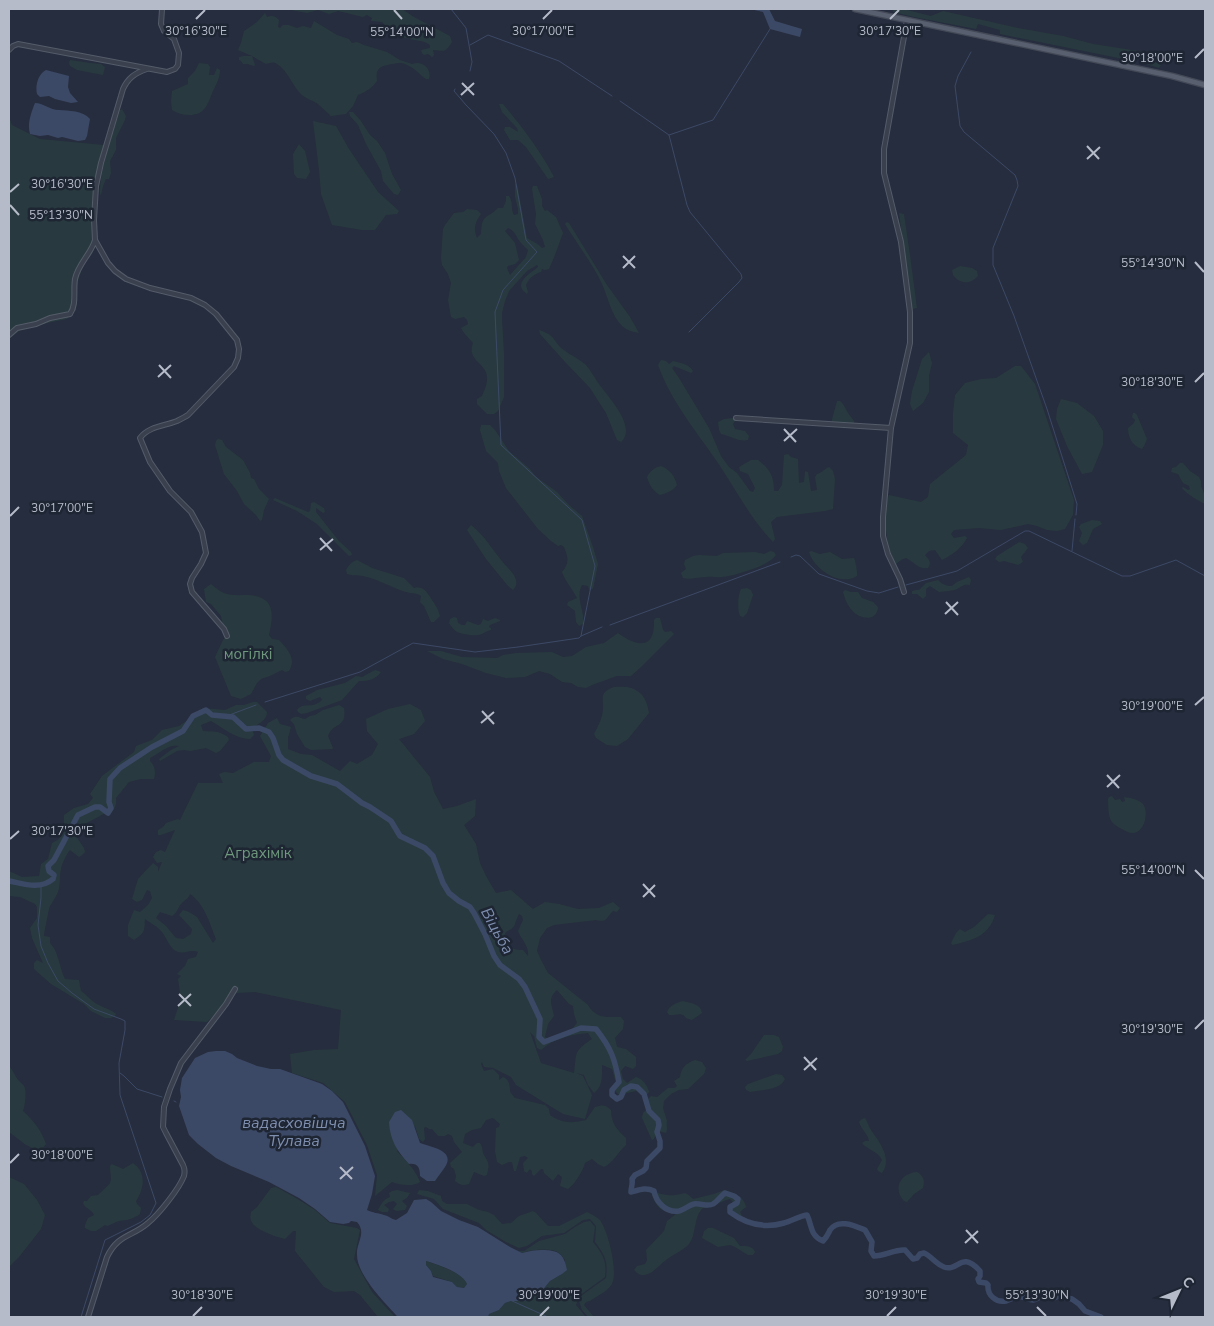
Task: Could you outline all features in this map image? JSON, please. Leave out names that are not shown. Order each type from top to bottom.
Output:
[{"type":"main road","points":[[855,9],[1172,76],[1205,85]]},
{"type":"street","points":[[9,50],[18,44],[147,69],[172,71],[178,65],[178,53],[172,36],[164,30],[161,24],[162,9]]},
{"type":"street","points":[[904,592],[888,554],[883,536],[883,517],[889,428],[910,343],[910,312],[901,242],[884,173],[884,149],[907,20]]},
{"type":"street","points":[[9,335],[17,328],[70,314],[74,308],[75,279],[78,270],[93,248],[95,240],[96,186],[121,97],[127,81],[140,71],[147,69]]},
{"type":"street","points":[[95,240],[108,263],[115,271],[150,288],[191,298],[205,305],[216,314],[237,340],[239,349],[234,368],[188,415],[179,420],[156,427],[143,434],[140,438],[150,462],[170,491],[191,512],[202,532],[206,553],[190,584],[192,592],[224,629],[227,636]]},
{"type":"street","points":[[736,418],[889,428]]},
{"type":"street","points":[[88,1317],[111,1249],[121,1239],[149,1222],[165,1205],[183,1179],[185,1169],[164,1126],[164,1107],[181,1063],[226,1004],[234,989]]},
{"type":"green space","points":[[285,9],[402,9],[450,36],[452,42],[444,50],[433,50],[434,55],[432,57],[428,54],[424,55],[421,50],[430,48],[430,45],[422,41],[400,36],[382,22],[371,21],[372,18],[367,15],[363,17],[338,11],[329,14],[318,10],[307,13]]},
{"type":"green space","points":[[894,9],[903,9],[931,16],[943,11],[1093,44],[1145,52],[1150,59],[1161,65],[1159,68],[1143,63],[1140,59],[1133,61],[1000,34],[1000,30],[978,24],[976,29],[914,17],[893,12]]},
{"type":"green space","points":[[265,13],[267,17],[274,16],[279,20],[278,27],[280,28],[283,25],[289,25],[297,28],[303,26],[311,28],[314,21],[337,35],[349,39],[352,43],[357,42],[387,52],[400,60],[412,64],[423,64],[428,68],[430,75],[429,79],[426,79],[413,68],[402,63],[381,67],[377,73],[377,81],[369,90],[358,95],[353,106],[346,114],[331,116],[317,103],[302,95],[281,67],[272,62],[266,64],[238,50],[244,31],[257,22]]},
{"type":"green space","points":[[252,56],[254,66],[243,64],[239,60],[239,57]]},
{"type":"green space","points":[[70,60],[101,64],[105,67],[103,75],[77,70],[70,66]]},
{"type":"green space","points":[[199,63],[208,64],[210,67],[209,75],[214,75],[217,68],[220,70],[218,80],[205,108],[194,115],[185,115],[172,110],[172,91],[188,84],[188,78],[195,71]]},
{"type":"green space","points":[[499,104],[503,104],[524,130],[554,177],[548,179],[526,147],[518,140],[510,140],[504,130],[505,127],[510,127],[518,132],[517,128],[502,112]]},
{"type":"green space","points":[[122,109],[126,116],[116,138],[116,150],[110,161],[111,173],[109,179],[106,179],[101,195],[104,163],[120,110]]},
{"type":"green space","points":[[349,112],[353,112],[361,121],[385,153],[392,174],[401,190],[398,195],[394,194],[383,181],[381,171],[358,125]]},
{"type":"green space","points":[[9,117],[12,125],[40,139],[104,145],[94,186],[92,233],[96,245],[82,269],[78,281],[76,310],[67,319],[23,328],[9,339]]},
{"type":"green space","points":[[313,121],[336,126],[378,192],[399,211],[397,214],[386,215],[375,230],[362,230],[332,225],[321,194]]},
{"type":"green space","points":[[299,144],[305,151],[310,172],[306,179],[297,178],[294,174],[293,154]]},
{"type":"green space","points":[[515,184],[517,184],[527,238],[542,248],[545,247],[535,224],[536,214],[533,186],[537,186],[542,199],[542,206],[545,211],[547,210],[556,217],[563,233],[549,269],[542,269],[541,272],[530,278],[526,285],[527,294],[521,287],[522,283],[538,267],[537,265],[527,271],[509,291],[502,313],[504,397],[498,411],[494,414],[487,414],[477,404],[477,399],[482,396],[486,386],[487,374],[475,359],[472,349],[473,343],[461,328],[468,324],[467,320],[464,317],[455,319],[451,317],[448,300],[451,283],[442,265],[441,258],[443,229],[454,213],[463,212],[467,209],[477,210],[481,214],[475,226],[477,238],[481,234],[482,223],[485,218],[498,208],[503,208],[506,196],[509,196],[514,215],[518,214]],"holes":[[[508,228],[511,229],[528,250],[526,257],[510,275],[508,266],[515,264],[519,260],[515,243],[505,231]]]},
{"type":"green space","points":[[899,213],[904,214],[910,255],[917,308],[912,309]]},
{"type":"green space","points":[[567,222],[639,333],[626,329],[618,322],[598,276],[565,224]]},
{"type":"green space","points":[[960,266],[972,268],[977,271],[978,276],[972,281],[962,282],[953,275],[952,270]]},
{"type":"green space","points":[[539,330],[550,335],[566,352],[586,365],[616,406],[624,422],[625,436],[621,442],[617,440],[606,413],[590,388],[540,334]]},
{"type":"green space","points":[[929,352],[932,363],[929,376],[929,392],[923,403],[913,411],[910,404],[912,391],[922,359]]},
{"type":"green space","points":[[661,360],[669,364],[673,361],[684,364],[693,371],[691,373],[674,366],[672,368],[709,428],[721,456],[750,491],[753,492],[755,488],[748,474],[740,471],[739,467],[751,460],[758,460],[766,467],[772,477],[774,491],[778,491],[782,485],[784,455],[788,454],[798,459],[799,483],[804,482],[805,471],[808,472],[811,491],[817,490],[815,477],[817,474],[829,467],[833,471],[835,479],[833,509],[777,517],[771,522],[775,539],[773,542],[751,515],[670,392],[658,365]]},
{"type":"green space","points":[[1015,366],[1021,366],[1035,384],[1074,500],[1073,515],[1065,529],[1057,531],[1047,530],[1028,524],[1001,530],[979,528],[954,530],[951,534],[954,538],[965,536],[967,538],[960,548],[946,558],[942,560],[935,550],[929,551],[925,555],[930,563],[928,568],[919,567],[906,558],[896,564],[890,550],[886,530],[886,510],[889,495],[921,502],[928,497],[930,484],[966,455],[968,445],[953,433],[955,395],[965,383],[996,378]]},
{"type":"green space","points":[[1061,399],[1077,403],[1094,416],[1103,431],[1103,445],[1092,472],[1082,474],[1067,446],[1056,419]]},
{"type":"green space","points":[[837,401],[843,404],[854,421],[854,425],[831,423]]},
{"type":"green space","points":[[1133,413],[1137,415],[1147,439],[1142,449],[1131,441],[1129,435],[1128,428],[1135,420],[1132,417]]},
{"type":"green space","points":[[733,418],[735,429],[745,431],[749,436],[748,440],[738,440],[721,434],[718,422]]},
{"type":"green space","points":[[481,425],[490,425],[509,451],[582,516],[598,564],[593,589],[589,590],[588,586],[582,585],[580,590],[583,624],[579,626],[576,622],[575,611],[567,605],[568,602],[577,598],[562,572],[567,560],[564,547],[558,546],[538,529],[506,488],[498,463],[486,451],[480,430]]},
{"type":"green space","points":[[218,439],[222,440],[226,447],[243,460],[251,478],[254,479],[259,489],[269,499],[262,520],[260,521],[244,504],[224,474],[215,445]]},
{"type":"green space","points":[[1183,463],[1199,477],[1205,496],[1205,504],[1184,491],[1183,487],[1188,490],[1190,489],[1189,486],[1183,483],[1178,474],[1171,472],[1172,468]]},
{"type":"green space","points":[[661,466],[671,473],[677,485],[670,492],[660,495],[652,488],[647,477],[653,470]]},
{"type":"green space","points":[[275,498],[308,512],[310,511],[311,503],[314,502],[324,508],[325,512],[323,513],[316,508],[316,512],[352,555],[349,556],[317,524],[297,511],[273,500]]},
{"type":"green space","points":[[1092,520],[1100,521],[1102,524],[1093,529],[1087,543],[1083,545],[1079,541],[1082,533],[1079,527],[1081,524]]},
{"type":"green space","points":[[471,525],[514,574],[516,587],[513,590],[486,559],[467,530]]},
{"type":"green space","points":[[1019,542],[1025,544],[1028,548],[1021,557],[1023,562],[1018,565],[1004,561],[999,562],[995,559],[997,556]]},
{"type":"green space","points":[[770,551],[776,555],[767,563],[735,574],[689,579],[683,578],[681,573],[686,569],[685,560],[693,556],[717,556],[723,553],[755,552],[764,554]]},
{"type":"green space","points":[[809,552],[820,554],[830,552],[842,559],[854,558],[857,576],[843,579],[828,574],[816,564]]},
{"type":"green space","points":[[357,560],[372,568],[404,578],[414,588],[424,590],[436,606],[440,616],[434,622],[431,622],[424,606],[420,602],[421,596],[418,594],[404,592],[369,577],[347,574],[346,570],[348,567]]},
{"type":"green space","points":[[969,577],[971,580],[970,585],[964,585],[955,590],[939,592],[930,586],[926,589],[926,596],[923,599],[917,594],[912,594],[912,591],[919,590],[926,583],[938,580],[948,586],[952,586]]},
{"type":"green space","name":"могілкі","points":[[211,584],[227,594],[256,596],[268,602],[272,613],[269,635],[272,639],[279,640],[290,654],[292,662],[289,671],[285,672],[282,670],[261,679],[251,694],[241,699],[231,696],[215,657],[227,635],[227,630],[223,625],[221,616],[211,604],[206,602],[204,589]]},
{"type":"green space","points":[[747,588],[751,590],[753,595],[747,613],[743,617],[739,613],[739,598],[741,589]]},
{"type":"green space","points":[[845,590],[858,592],[862,598],[873,602],[878,607],[873,617],[863,617],[851,610],[843,592]]},
{"type":"green space","points":[[454,617],[462,625],[465,625],[467,621],[478,625],[481,624],[483,619],[488,621],[495,618],[500,621],[490,625],[491,630],[479,635],[471,635],[459,633],[454,629],[449,623],[450,619]]},
{"type":"green space","points":[[660,618],[665,632],[671,631],[674,634],[631,676],[617,676],[586,688],[562,682],[550,674],[539,671],[525,677],[506,678],[443,659],[427,651],[441,651],[462,657],[497,658],[516,653],[552,652],[563,657],[572,656],[586,647],[604,643],[618,633],[637,643],[647,642],[653,633],[654,620]]},
{"type":"green space","points":[[375,670],[381,672],[371,680],[359,681],[342,700],[307,713],[301,714],[298,712],[297,710],[302,706],[315,705],[322,700],[320,697],[310,701],[306,699],[306,696],[317,690],[345,683],[356,676],[362,677]]},
{"type":"green space","points":[[614,687],[628,687],[638,691],[645,700],[649,713],[628,739],[617,746],[607,745],[596,738],[594,734],[602,716],[604,694]]},
{"type":"green space","points":[[257,702],[267,712],[267,715],[264,720],[252,729],[254,735],[250,739],[235,735],[211,721],[201,725],[203,731],[218,732],[228,737],[229,740],[220,751],[216,753],[206,748],[177,751],[160,761],[159,759],[179,746],[171,746],[164,749],[150,758],[155,769],[154,779],[141,779],[129,782],[116,798],[115,808],[109,815],[103,814],[77,828],[74,833],[85,852],[79,857],[70,850],[64,860],[60,872],[59,889],[50,906],[44,936],[50,937],[50,943],[55,951],[65,979],[79,980],[81,991],[95,1003],[116,1014],[111,1018],[105,1018],[91,1011],[84,1004],[51,984],[34,969],[34,963],[37,960],[43,963],[32,938],[30,928],[37,918],[37,907],[35,904],[20,897],[9,896],[9,871],[22,877],[39,876],[41,864],[48,859],[52,843],[59,839],[64,826],[64,815],[74,808],[88,804],[93,798],[90,794],[102,776],[134,752],[136,746],[152,740],[162,730],[179,726],[203,708],[225,710],[236,705]]},
{"type":"green space","name":"Аграхімік","points":[[410,704],[421,710],[425,721],[414,734],[399,739],[430,777],[434,792],[443,809],[476,799],[475,816],[464,825],[476,844],[480,863],[496,893],[511,890],[533,909],[545,902],[578,909],[599,908],[613,902],[620,908],[617,912],[613,911],[604,920],[554,925],[547,928],[540,938],[537,951],[548,973],[588,1005],[591,1010],[602,1016],[621,1017],[624,1021],[623,1029],[615,1038],[617,1047],[626,1049],[636,1057],[636,1066],[633,1069],[625,1066],[621,1071],[623,1079],[627,1083],[636,1077],[641,1079],[649,1092],[646,1096],[636,1091],[619,1095],[614,1090],[616,1083],[612,1069],[602,1065],[600,1084],[594,1093],[584,1075],[576,1073],[583,1076],[592,1095],[585,1119],[563,1114],[516,1085],[511,1077],[493,1068],[484,1067],[482,1062],[481,1064],[484,1071],[493,1069],[499,1075],[499,1080],[503,1077],[507,1079],[510,1092],[515,1098],[545,1105],[549,1109],[550,1115],[559,1120],[572,1122],[586,1120],[595,1107],[600,1106],[605,1106],[611,1110],[615,1126],[626,1138],[626,1145],[604,1167],[592,1159],[585,1163],[578,1177],[568,1189],[560,1186],[562,1177],[558,1174],[553,1181],[544,1173],[543,1169],[534,1176],[530,1169],[527,1173],[524,1171],[523,1163],[528,1158],[525,1156],[520,1157],[516,1171],[514,1171],[512,1162],[502,1165],[497,1162],[495,1151],[496,1128],[500,1124],[493,1118],[486,1120],[481,1128],[465,1134],[463,1143],[473,1147],[480,1143],[489,1166],[487,1175],[484,1176],[474,1172],[469,1184],[463,1185],[455,1181],[456,1176],[450,1163],[462,1152],[452,1136],[448,1134],[438,1136],[432,1129],[426,1127],[424,1128],[425,1139],[423,1142],[419,1139],[415,1126],[397,1151],[413,1169],[420,1182],[414,1185],[406,1185],[392,1182],[375,1196],[377,1175],[367,1145],[345,1102],[323,1083],[292,1073],[290,1054],[338,1049],[341,1010],[255,992],[236,993],[207,1022],[174,1020],[181,999],[178,979],[181,976],[177,974],[185,966],[188,959],[196,957],[198,952],[178,952],[170,946],[159,929],[145,919],[141,935],[134,940],[128,936],[128,925],[134,910],[140,912],[148,905],[152,898],[150,891],[147,890],[142,900],[137,902],[132,899],[138,879],[153,863],[158,867],[158,872],[162,862],[157,863],[153,857],[156,852],[161,850],[165,852],[175,830],[158,835],[158,830],[166,823],[180,820],[198,783],[223,783],[219,774],[224,772],[233,773],[254,762],[269,762],[271,756],[260,736],[268,723],[277,718],[280,724],[291,727],[288,749],[301,754],[312,755],[340,771],[350,761],[357,764],[372,755],[378,744],[367,731],[366,719],[388,709]],"holes":[[[190,894],[195,898],[206,914],[216,939],[213,943],[197,917],[189,912],[183,910],[179,915],[192,929],[191,934],[183,939],[176,938],[156,918],[160,912],[172,916]],[[519,914],[523,920],[518,931],[526,946],[528,956],[523,950],[511,947],[503,938],[506,932],[514,927]],[[557,990],[573,1006],[577,1023],[572,1029],[549,1039],[545,1037],[548,1024],[554,1016],[551,1002]],[[530,1032],[534,1036],[537,1048],[541,1050],[551,1043],[569,1036],[588,1033],[592,1039],[577,1053],[574,1073],[541,1063]]]},
{"type":"green space","points":[[339,705],[344,708],[344,719],[333,728],[328,736],[333,748],[311,750],[305,747],[297,734],[294,724],[290,720],[296,717],[305,719]]},
{"type":"green space","points":[[1112,796],[1115,800],[1120,799],[1122,802],[1125,801],[1124,797],[1143,804],[1146,812],[1145,821],[1137,832],[1127,832],[1111,821],[1108,799]]},
{"type":"green space","points":[[988,914],[995,915],[984,933],[966,942],[952,945],[951,943],[956,933],[960,929],[965,932],[974,927]]},
{"type":"green space","points":[[683,1001],[698,1006],[702,1013],[692,1020],[681,1014],[669,1015],[667,1012],[670,1008]]},
{"type":"green space","points":[[764,1035],[779,1037],[783,1047],[782,1051],[778,1054],[745,1060],[751,1054]]},
{"type":"green space","points":[[695,1060],[702,1062],[706,1068],[704,1074],[688,1089],[679,1090],[671,1094],[664,1101],[663,1108],[667,1121],[667,1132],[658,1131],[652,1140],[642,1118],[643,1113],[650,1106],[648,1099],[651,1096],[657,1097],[668,1088],[675,1088],[677,1086],[674,1081],[680,1077],[683,1068]]},
{"type":"green space","points":[[9,1066],[25,1088],[23,1111],[42,1134],[46,1144],[43,1148],[37,1150],[26,1145],[9,1132]]},
{"type":"green space","points":[[776,1074],[782,1075],[785,1079],[783,1083],[770,1089],[750,1092],[746,1090],[745,1087],[748,1084]]},
{"type":"green space","points":[[865,1118],[886,1158],[885,1168],[882,1173],[877,1169],[882,1160],[880,1157],[862,1143],[869,1141],[859,1122]]},
{"type":"green space","points":[[133,1163],[140,1171],[143,1181],[136,1201],[141,1208],[140,1214],[130,1219],[105,1225],[96,1231],[85,1228],[88,1218],[94,1215],[84,1205],[84,1201],[87,1201],[91,1196],[98,1195],[109,1184],[111,1179],[110,1166],[112,1164],[123,1169]]},
{"type":"green space","points":[[917,1172],[923,1179],[923,1188],[907,1202],[904,1201],[900,1196],[900,1182],[907,1175]]},
{"type":"green space","points":[[9,1177],[24,1184],[37,1200],[45,1215],[41,1229],[9,1267]]},
{"type":"green space","points":[[276,1187],[315,1210],[330,1223],[360,1230],[354,1259],[372,1292],[395,1317],[378,1317],[360,1295],[354,1291],[334,1292],[324,1287],[295,1251],[296,1231],[293,1231],[285,1239],[263,1231],[253,1224],[250,1218],[251,1212],[271,1188]]},
{"type":"green space","points":[[397,1190],[410,1193],[402,1201],[407,1206],[405,1210],[396,1211],[393,1209],[397,1204],[394,1201],[384,1205],[389,1209],[388,1212],[378,1210],[383,1202],[390,1197],[389,1193]]},
{"type":"green space","points":[[419,1190],[441,1196],[442,1201],[447,1204],[467,1204],[488,1212],[494,1215],[502,1224],[511,1223],[519,1216],[533,1211],[548,1226],[559,1226],[587,1212],[600,1220],[609,1241],[614,1275],[612,1284],[607,1290],[584,1305],[594,1317],[588,1317],[582,1310],[579,1301],[581,1296],[606,1278],[607,1267],[603,1255],[595,1242],[596,1226],[590,1219],[583,1220],[564,1233],[542,1236],[527,1246],[519,1248],[486,1230],[479,1223],[443,1209],[434,1199],[417,1194]]},
{"type":"green space","points":[[724,1190],[738,1195],[745,1203],[746,1207],[740,1212],[742,1216],[738,1220],[728,1211],[729,1205],[733,1202],[730,1199],[703,1208],[698,1216],[693,1235],[687,1246],[647,1275],[641,1275],[634,1270],[637,1266],[645,1264],[647,1260],[646,1250],[664,1231],[667,1221],[676,1214],[660,1209],[651,1193],[654,1191],[661,1194],[675,1195],[684,1193],[693,1199]]},
{"type":"green space","points":[[590,1221],[595,1227],[593,1242],[604,1258],[605,1277],[579,1296],[576,1305],[586,1317],[488,1317],[489,1314],[499,1310],[505,1303],[525,1301],[541,1292],[550,1281],[562,1274],[565,1260],[555,1251],[541,1250],[522,1253],[510,1247],[524,1251],[539,1241],[565,1234],[584,1222]]},
{"type":"green space","points":[[708,1228],[713,1228],[734,1238],[740,1246],[751,1247],[755,1252],[753,1255],[748,1255],[730,1245],[718,1247],[702,1238],[704,1231]]},
{"type":"green space","points":[[426,1261],[455,1273],[467,1284],[464,1288],[457,1287],[452,1282],[433,1276],[426,1265]]},
{"type":"water","points":[[750,9],[769,9],[775,21],[802,29],[800,37],[770,29],[763,12]]},
{"type":"water","points":[[46,70],[69,76],[68,87],[70,93],[78,102],[71,103],[49,96],[40,97],[37,94],[38,80]]},
{"type":"water","points":[[35,103],[56,110],[79,112],[87,116],[90,119],[85,140],[78,141],[62,137],[30,134],[29,122]]},
{"type":"water","name":"вадасховішча Тулава","points":[[225,1051],[257,1066],[280,1069],[322,1084],[332,1091],[343,1102],[365,1146],[375,1176],[367,1210],[396,1220],[407,1213],[414,1200],[426,1199],[441,1211],[478,1227],[522,1253],[539,1250],[557,1252],[564,1260],[567,1270],[550,1281],[541,1292],[525,1301],[505,1303],[499,1310],[489,1314],[488,1317],[398,1317],[367,1280],[358,1263],[357,1251],[361,1230],[357,1222],[351,1221],[343,1224],[330,1222],[299,1198],[216,1158],[189,1135],[179,1106],[182,1078],[195,1058],[208,1052]],"holes":[[[426,1261],[455,1273],[465,1280],[467,1284],[464,1288],[457,1287],[452,1282],[433,1277],[426,1265]]]},
{"type":"water","points":[[401,1110],[412,1120],[420,1143],[440,1150],[447,1157],[445,1167],[435,1181],[427,1181],[420,1176],[418,1167],[415,1164],[409,1164],[395,1145],[389,1122],[395,1112]]},
{"type":"waterway","points":[[451,9],[466,28],[472,62],[470,71]]},
{"type":"waterway","points":[[669,135],[713,120],[770,29]]},
{"type":"waterway","points":[[470,45],[488,35],[559,61],[612,96]]},
{"type":"waterway","points":[[971,52],[958,76],[955,86],[960,126],[964,132],[1015,175],[1017,180],[1018,186],[993,248],[993,265],[1014,316],[1047,409],[1077,504],[1076,515]]},
{"type":"waterway","points":[[455,89],[454,91],[466,105],[494,134],[506,153],[515,178],[526,240],[537,252],[503,290],[495,312],[501,445],[582,520],[595,566],[581,636]]},
{"type":"waterway","points":[[620,101],[669,135],[690,212],[741,274],[742,278],[739,282],[689,332]]},
{"type":"waterway","points":[[1072,551],[1075,519]]},
{"type":"waterway","points":[[906,585],[957,571],[1025,531],[1029,531],[1122,576],[1130,576],[1176,560],[1205,576]]},
{"type":"waterway","points":[[791,557],[800,556],[819,574],[867,591],[879,593],[898,587]]},
{"type":"waterway","points":[[610,625],[780,562]]},
{"type":"waterway","points":[[265,702],[360,672],[413,643],[475,652],[579,638],[602,627]]},
{"type":"waterway","points":[[224,717],[256,705]]},
{"type":"waterway","name":"Віцьба","points":[[9,881],[26,885],[37,885],[53,879],[54,875],[49,871],[48,866],[54,860],[78,815],[95,807],[100,807],[108,813],[111,808],[109,802],[110,779],[120,768],[152,747],[183,731],[193,716],[206,710],[212,715],[233,717],[246,729],[259,728],[269,732],[283,760],[311,776],[337,784],[362,803],[391,821],[400,836],[425,848],[433,856],[443,883],[449,893],[470,907],[500,965],[519,979],[525,987],[540,1019],[539,1037],[544,1042],[581,1028],[596,1029],[609,1048],[616,1067],[619,1082],[612,1090],[612,1095],[617,1099],[621,1097],[624,1090],[631,1086],[637,1087],[644,1094],[649,1111],[658,1120],[657,1132],[660,1148],[647,1161],[646,1168],[632,1179],[631,1192],[645,1189],[654,1191],[662,1206],[674,1211],[694,1204],[711,1205],[725,1193],[738,1199],[737,1203],[730,1207],[730,1212],[742,1220],[769,1226],[807,1215],[814,1233],[823,1241],[833,1226],[837,1224],[852,1225],[865,1230],[872,1242],[871,1251],[874,1256],[905,1250],[913,1259],[924,1253],[938,1264],[949,1268],[968,1262],[980,1271],[979,1282],[986,1283],[993,1298],[999,1301],[1006,1301],[1014,1297],[1033,1300],[1048,1293],[1054,1298],[1059,1296],[1072,1299],[1085,1311],[1101,1317]]},
{"type":"waterway","points":[[41,885],[38,925],[41,946],[58,981],[94,1009],[125,1021],[119,1063],[120,1095],[156,1203],[150,1215],[141,1222],[105,1240],[81,1317]]},
{"type":"waterway","points":[[120,1073],[137,1089],[162,1097]]},
{"type":"waterway","points":[[510,1300],[548,1317]]}]
